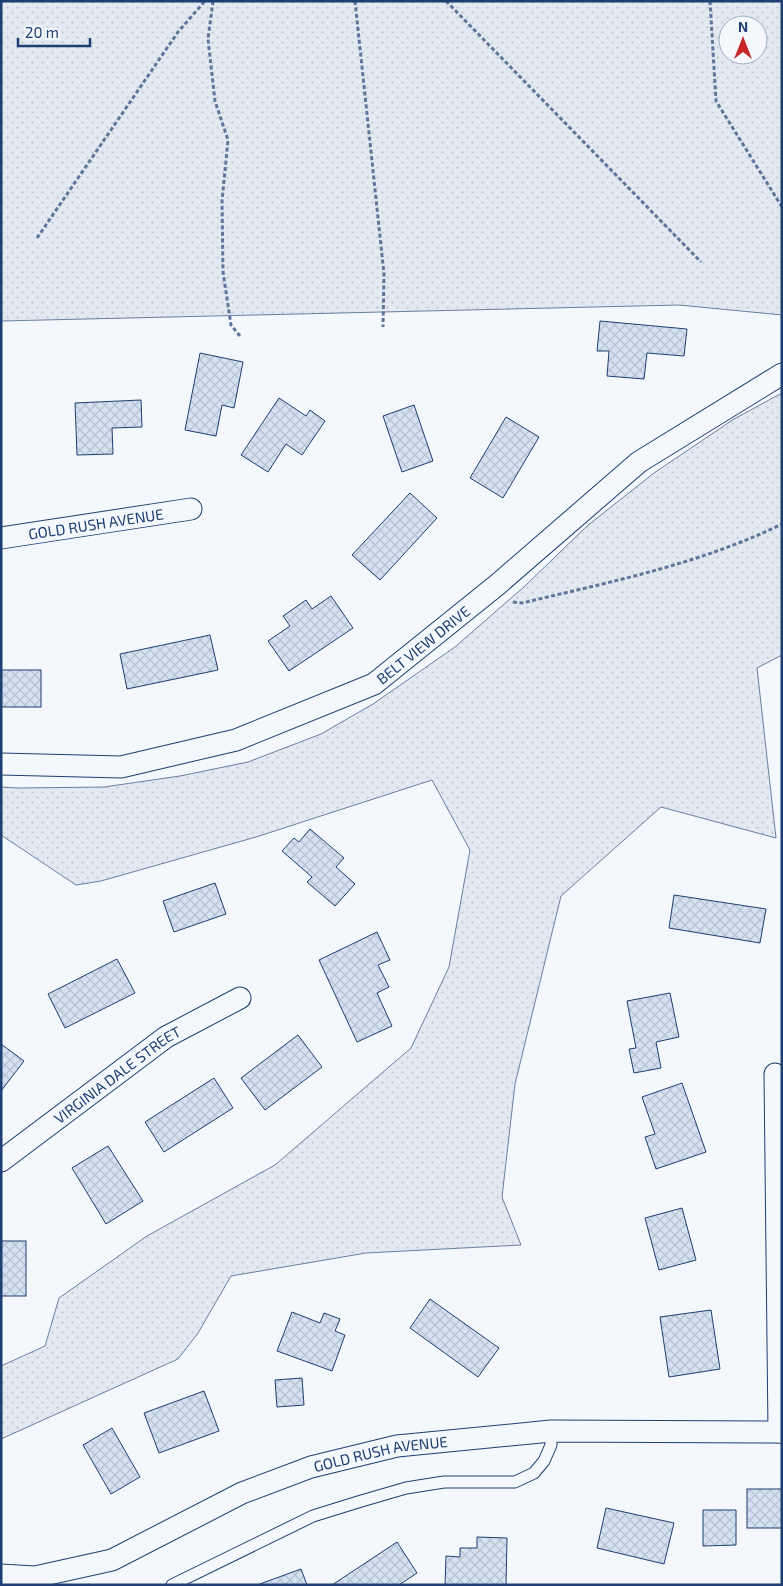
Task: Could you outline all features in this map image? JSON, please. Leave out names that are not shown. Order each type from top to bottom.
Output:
[{"type":"street","name":"BELT VIEW DRIVE","points":[[1,764],[121,767],[236,740],[374,684],[482,597],[639,462],[782,374]]},
{"type":"street","name":"GOLD RUSH AVENUE","points":[[1,538],[191,509]]},
{"type":"street","name":"VIRGINIA DALE STREET","points":[[1,1161],[166,1037],[240,998]]},
{"type":"street","points":[[775,1074],[780,1432]]},
{"type":"street","name":"GOLD RUSH AVENUE","points":[[1,1574],[35,1577],[112,1560],[242,1493],[311,1467],[397,1446],[552,1431],[780,1432]]},
{"type":"lane","points":[[172,1585],[313,1516],[358,1502],[406,1488],[444,1482],[515,1482],[534,1473],[544,1460],[552,1445],[552,1431]]},
{"type":"path","points":[[37,238],[178,32],[205,1]]},
{"type":"path","points":[[212,1],[208,39],[215,102],[228,140],[222,201],[223,272],[231,325],[240,336]]},
{"type":"path","points":[[355,1],[384,274],[383,327]]},
{"type":"path","points":[[446,1],[701,262]]},
{"type":"path","points":[[710,1],[716,101],[782,207]]},
{"type":"path","points":[[482,597],[522,604],[658,570],[751,540],[782,524]]},
{"type":"shaded area","points":[[1,1],[782,1],[782,315],[679,305],[1,321]]},
{"type":"shaded area","points":[[782,393],[782,655],[757,668],[776,838],[661,807],[561,896],[515,1084],[502,1197],[521,1245],[366,1253],[231,1276],[198,1333],[178,1359],[1,1439],[1,1366],[45,1346],[59,1298],[147,1236],[275,1165],[411,1048],[449,967],[470,850],[432,780],[256,837],[101,881],[76,885],[1,835],[1,787],[104,787],[180,776],[248,762],[321,734],[373,704],[455,647],[525,586],[587,526],[654,473],[734,419]]},
{"type":"building","points":[[600,321],[687,329],[684,356],[647,353],[644,379],[607,376],[609,351],[597,351]]},
{"type":"building","points":[[200,353],[243,362],[234,408],[222,405],[216,436],[185,430]]},
{"type":"building","points":[[279,398],[306,416],[310,410],[325,421],[302,455],[286,444],[268,472],[241,455]]},
{"type":"building","points":[[141,400],[142,427],[112,428],[113,454],[77,455],[75,403]]},
{"type":"building","points":[[414,405],[433,461],[402,472],[383,416]]},
{"type":"building","points":[[506,417],[539,437],[503,498],[470,478]]},
{"type":"building","points":[[410,493],[437,518],[380,580],[352,555]]},
{"type":"building","points":[[331,596],[353,628],[289,671],[268,641],[290,626],[283,616],[306,600],[312,609]]},
{"type":"building","points":[[210,635],[218,670],[127,689],[120,654]]},
{"type":"building","points":[[1,670],[41,670],[41,707],[1,707]]},
{"type":"building","points":[[310,829],[344,858],[336,867],[355,884],[335,906],[307,882],[312,877],[282,851],[294,838],[299,842]]},
{"type":"building","points":[[215,883],[226,914],[174,932],[163,901]]},
{"type":"building","points":[[674,895],[766,909],[760,943],[669,928]]},
{"type":"building","points":[[377,932],[390,960],[378,965],[389,987],[377,993],[392,1026],[357,1042],[319,960]]},
{"type":"building","points":[[117,959],[135,993],[65,1028],[48,994]]},
{"type":"building","points":[[670,993],[679,1037],[656,1042],[661,1068],[634,1073],[629,1049],[636,1048],[627,1001]]},
{"type":"building","points":[[298,1035],[322,1067],[265,1110],[241,1078]]},
{"type":"building","points":[[1,1044],[24,1061],[1,1091]]},
{"type":"building","points":[[214,1078],[233,1108],[164,1152],[145,1122]]},
{"type":"building","points":[[682,1083],[706,1152],[656,1169],[645,1137],[655,1134],[642,1097]]},
{"type":"building","points":[[108,1146],[143,1201],[106,1224],[72,1168]]},
{"type":"building","points":[[682,1208],[696,1260],[659,1270],[645,1218]]},
{"type":"building","points":[[1,1241],[26,1241],[26,1296],[1,1296]]},
{"type":"building","points":[[430,1299],[499,1348],[478,1377],[410,1328]]},
{"type":"building","points":[[711,1310],[720,1369],[669,1377],[660,1317]]},
{"type":"building","points":[[292,1312],[320,1323],[324,1313],[340,1319],[335,1331],[345,1335],[332,1371],[277,1351]]},
{"type":"building","points":[[302,1378],[304,1405],[277,1407],[275,1380]]},
{"type":"building","points":[[204,1391],[219,1431],[159,1453],[144,1413]]},
{"type":"building","points":[[112,1428],[140,1477],[111,1494],[83,1445]]},
{"type":"building","points":[[747,1489],[782,1489],[782,1528],[747,1528]]},
{"type":"building","points":[[606,1508],[674,1523],[664,1564],[597,1548]]},
{"type":"building","points":[[703,1510],[736,1510],[736,1545],[703,1546]]},
{"type":"building","points":[[477,1537],[507,1538],[506,1585],[445,1585],[446,1556],[460,1557],[460,1548],[477,1548]]},
{"type":"building","points":[[397,1542],[417,1573],[399,1585],[332,1585]]},
{"type":"building","points":[[301,1569],[307,1585],[257,1585]]}]
